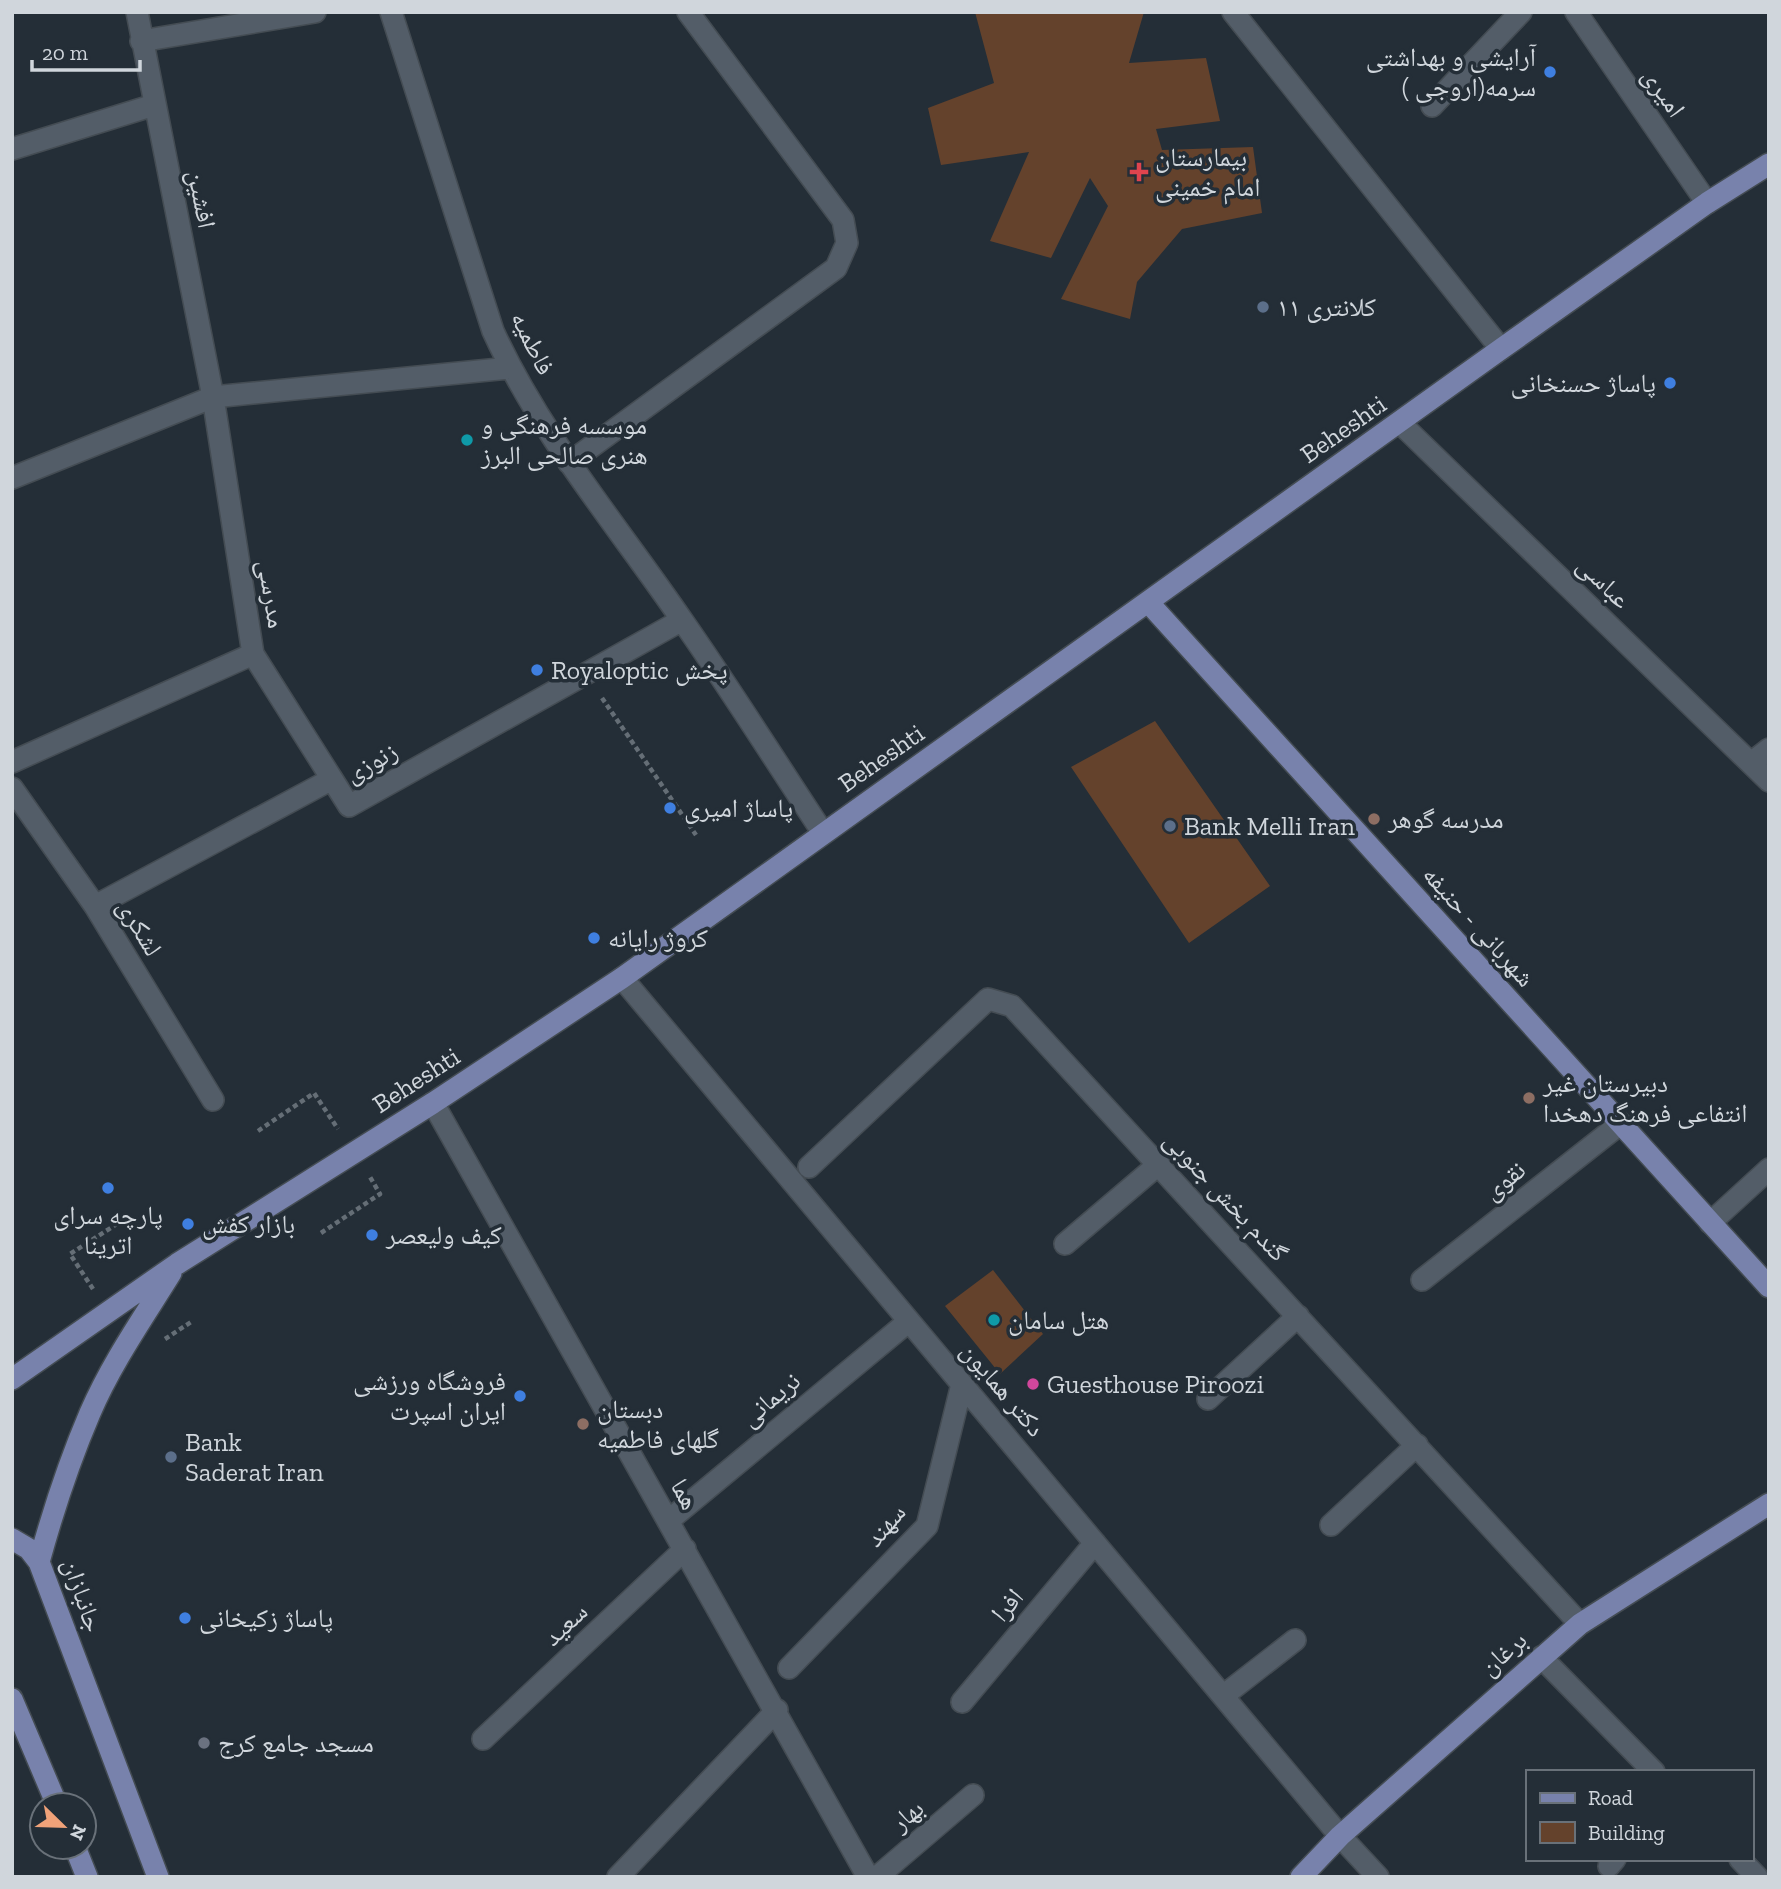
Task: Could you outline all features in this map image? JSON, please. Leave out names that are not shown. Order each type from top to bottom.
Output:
[{"type":"main road","name":"Beheshti","points":[[12,1379],[177,1264],[433,1103],[622,978],[1501,349],[1707,203],[1769,164]]},
{"type":"main road","name":"شهربانی - حنیفه","points":[[1148,602],[1769,1287]]},
{"type":"main road","name":"جانبازان","points":[[158,1877],[39,1562],[60,1487],[91,1411],[122,1352],[177,1264]]},
{"type":"main road","name":"برغان","points":[[1301,1877],[1340,1836],[1580,1624],[1769,1504]]},
{"type":"main road","points":[[12,1539],[29,1549],[39,1562]]},
{"type":"main road","points":[[12,1699],[51,1791]]},
{"type":"street","name":"افشین","points":[[137,12],[213,397]]},
{"type":"street","points":[[141,41],[315,12]]},
{"type":"street","name":"فاطمیه","points":[[391,12],[493,331],[510,368],[569,463],[682,620],[823,833]]},
{"type":"street","points":[[569,463],[836,268],[848,243],[843,220],[688,12]]},
{"type":"street","points":[[1233,12],[1501,349]]},
{"type":"street","points":[[1433,106],[1521,12]]},
{"type":"street","name":"امیری","points":[[1576,12],[1707,203]]},
{"type":"street","points":[[12,149],[154,105]]},
{"type":"street","points":[[12,478],[213,397],[510,368]]},
{"type":"street","name":"مدرسی","points":[[213,397],[253,654],[332,779]]},
{"type":"street","name":"عباسی","points":[[1400,423],[1769,781]]},
{"type":"street","name":"زنوزی","points":[[95,906],[332,779],[349,806],[682,620]]},
{"type":"street","points":[[12,762],[253,654]]},
{"type":"street","points":[[1751,763],[1769,749]]},
{"type":"street","name":"لشکری","points":[[12,788],[95,906],[213,1100]]},
{"type":"street","name":"دکتر همایون","points":[[622,978],[1340,1836],[1378,1877]]},
{"type":"street","name":"گندم بخش جنوبی","points":[[809,1167],[988,999],[1012,1006],[1580,1624]]},
{"type":"street","name":"هما","points":[[433,1103],[869,1877]]},
{"type":"street","name":"نقوی","points":[[1422,1280],[1620,1124]]},
{"type":"street","points":[[1065,1244],[1159,1164]]},
{"type":"street","points":[[1710,1223],[1769,1169]]},
{"type":"street","points":[[1208,1399],[1298,1315]]},
{"type":"street","name":"نریمانی","points":[[668,1521],[908,1321]]},
{"type":"street","name":"سهند","points":[[789,1668],[927,1526],[962,1384]]},
{"type":"street","points":[[1331,1525],[1417,1445]]},
{"type":"street","name":"افرا","points":[[962,1702],[1095,1543]]},
{"type":"street","name":"سعید","points":[[483,1739],[685,1549]]},
{"type":"street","points":[[1223,1696],[1295,1640]]},
{"type":"street","points":[[1541,1657],[1652,1770]]},
{"type":"street","points":[[618,1877],[777,1710]]},
{"type":"street","name":"بهار","points":[[877,1877],[972,1795]]},
{"type":"street","points":[[1742,1861],[1755,1876]]},
{"type":"path","points":[[585,674],[696,835]]},
{"type":"path","points":[[258,1131],[314,1093],[354,1153]]},
{"type":"path","points":[[321,1233],[380,1194]]},
{"type":"path","points":[[107,1311],[71,1254],[120,1222]]},
{"type":"path","points":[[158,1344],[191,1322]]},
{"type":"building","name":"بیمارستان امام خمینی","points":[[975,12],[1144,12],[1129,63],[1206,58],[1220,121],[1156,129],[1162,150],[1253,147],[1262,213],[1182,229],[1137,282],[1130,319],[1061,299],[1108,206],[1090,178],[1051,258],[990,241],[1029,152],[941,165],[928,108],[994,83]]},
{"type":"building","name":"Bank Melli Iran","points":[[1155,721],[1270,886],[1189,943],[1071,767]]},
{"type":"building","name":"هتل سامان","points":[[993,1270],[1043,1334],[1000,1374],[945,1306]]},
{"type":"place","name":"آرایشی و بهداشتی سرمه(اروجی )","points":[[1550,72]]},
{"type":"place","name":"بیمارستان امام خمینی","points":[[1139,172]]},
{"type":"place","name":"کلانتری ۱۱","points":[[1263,307]]},
{"type":"place","name":"پاساژ حسنخانی","points":[[1670,383]]},
{"type":"place","name":"موسسه فرهنگی و هنری صالحی البرز","points":[[467,440]]},
{"type":"place","name":"Royaloptic پخش","points":[[537,670]]},
{"type":"place","name":"پاساژ امیری","points":[[670,808]]},
{"type":"place","name":"مدرسه گوهر","points":[[1374,819]]},
{"type":"place","name":"Bank Melli Iran","points":[[1170,826]]},
{"type":"place","name":"کروژ رایانه","points":[[594,938]]},
{"type":"place","name":"دبیرستان غیر انتفاعی فرهنگ دهخدا","points":[[1529,1098]]},
{"type":"place","name":"پارچه سرای اترینا","points":[[108,1188]]},
{"type":"place","name":"بازار کفش","points":[[188,1224]]},
{"type":"place","name":"کیف ولیعصر","points":[[372,1235]]},
{"type":"place","name":"هتل سامان","points":[[994,1320]]},
{"type":"place","name":"Guesthouse Piroozi","points":[[1033,1384]]},
{"type":"place","name":"فروشگاه ورزشی ایران اسپرت","points":[[520,1396]]},
{"type":"place","name":"دبستان گلهای فاطمیه","points":[[583,1424]]},
{"type":"place","name":"Bank Saderat Iran","points":[[171,1457]]},
{"type":"place","name":"پاساژ زکیخانی","points":[[185,1618]]},
{"type":"place","name":"مسجد جامع کرج","points":[[204,1743]]}]
